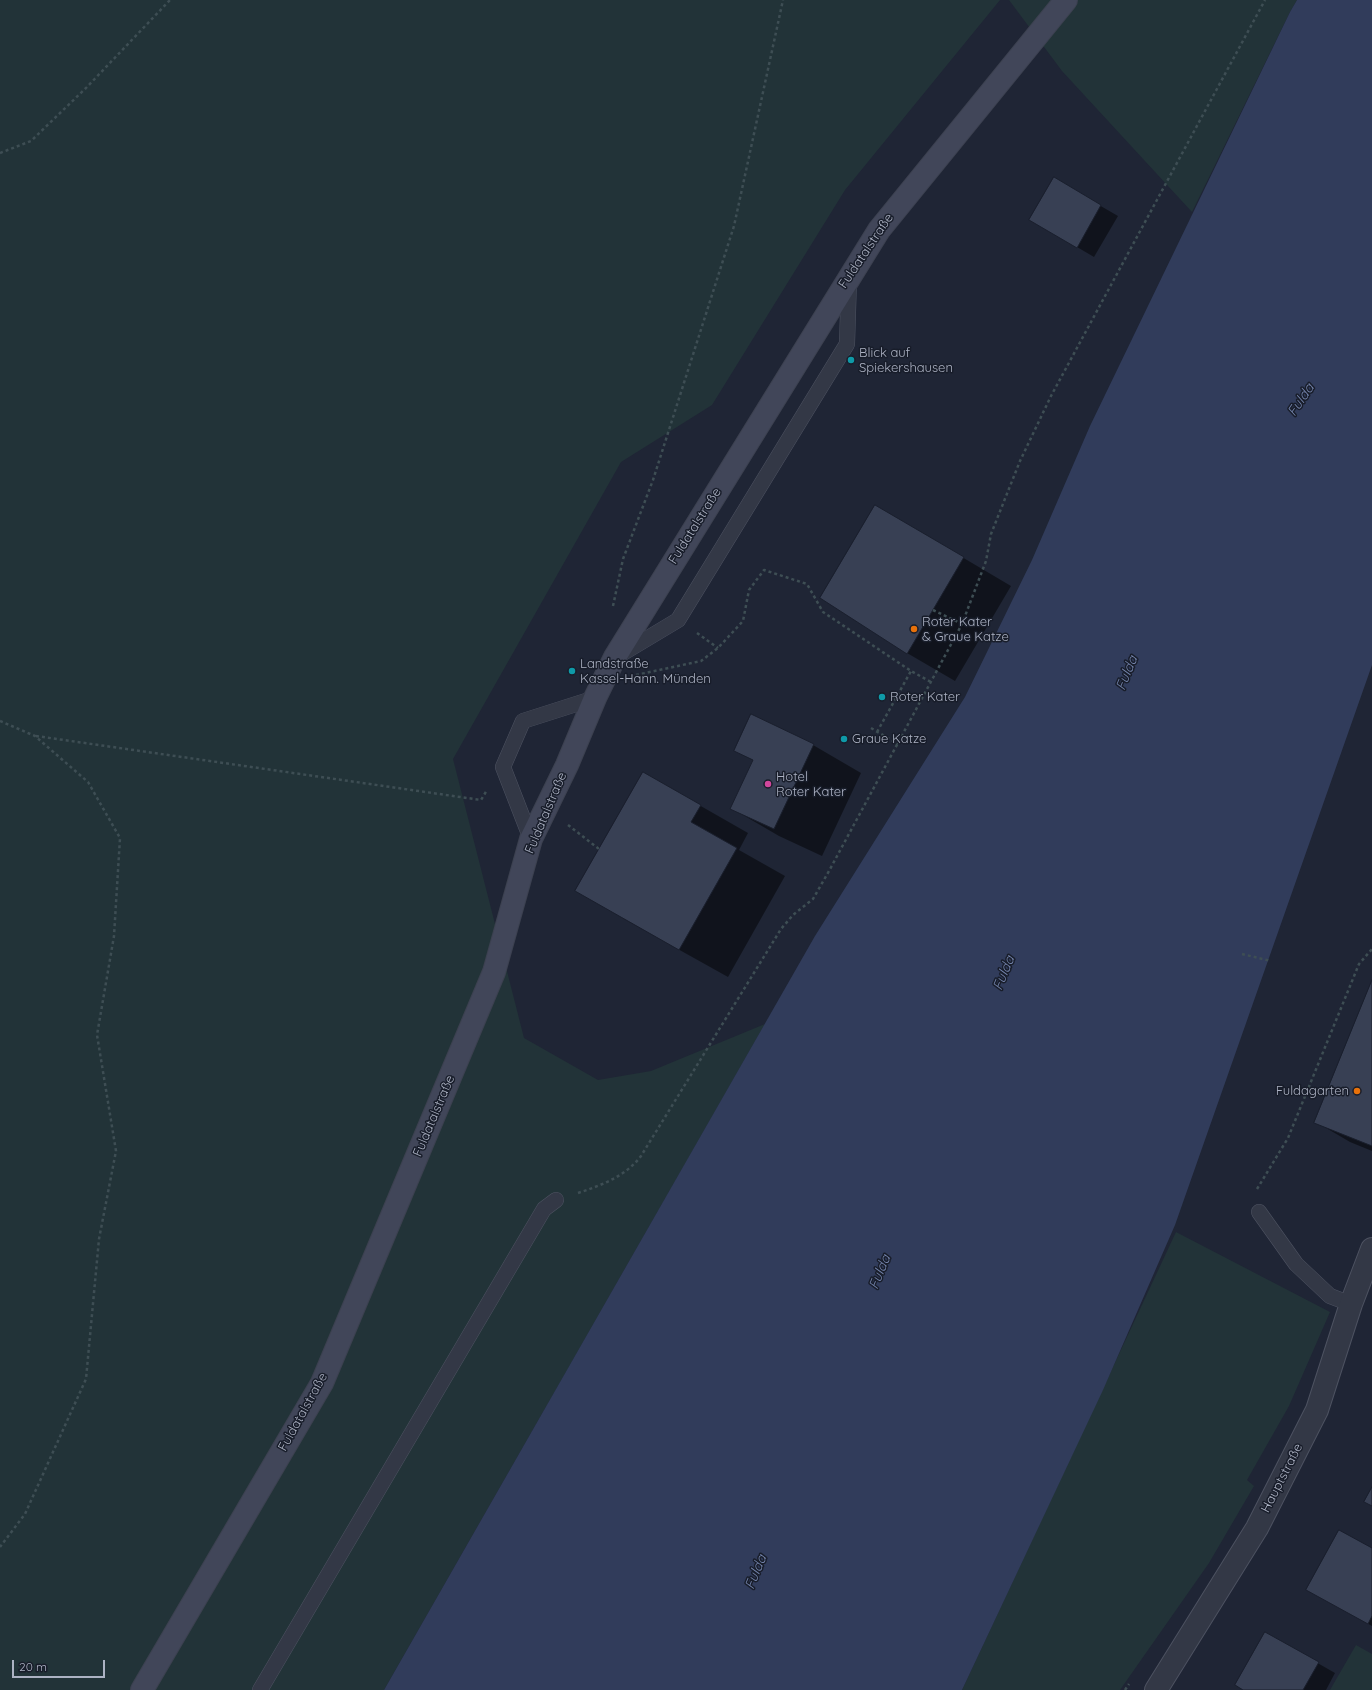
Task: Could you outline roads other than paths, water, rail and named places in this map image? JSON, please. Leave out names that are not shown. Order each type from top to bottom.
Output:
[{"type":"main road","name":"Fuldatalstraße","points":[[142,1690],[322,1383],[494,972],[531,839],[567,765],[599,690],[615,657],[878,230],[1066,0]]},
{"type":"street","name":"Hauptstraße","points":[[1156,1690],[1257,1528],[1317,1410],[1351,1304],[1372,1249]]},
{"type":"lane","points":[[615,657],[678,620],[847,344],[849,275]]},
{"type":"lane","points":[[531,839],[504,766],[523,721],[599,690]]},
{"type":"lane","points":[[260,1690],[544,1209],[556,1200]]},
{"type":"lane","points":[[1259,1212],[1296,1264],[1330,1296],[1351,1304]]},
{"type":"water","name":"Fulda","points":[[1297,0],[1372,0],[1372,665],[1175,1225],[1103,1390],[962,1690],[384,1690],[815,936],[965,697],[1032,560],[1090,426]]},
{"type":"place","name":"Blick auf Spiekershausen","points":[[851,360]]},
{"type":"place","name":"Roter Kater & Graue Katze","points":[[914,629]]},
{"type":"place","name":"Landstraße Kassel-Hann. Münden","points":[[572,671]]},
{"type":"place","name":"Roter Kater","points":[[882,697]]},
{"type":"place","name":"Graue Katze","points":[[844,739]]},
{"type":"place","name":"Hotel Roter Kater","points":[[768,784]]},
{"type":"place","name":"Fuldagarten","points":[[1357,1091]]}]
